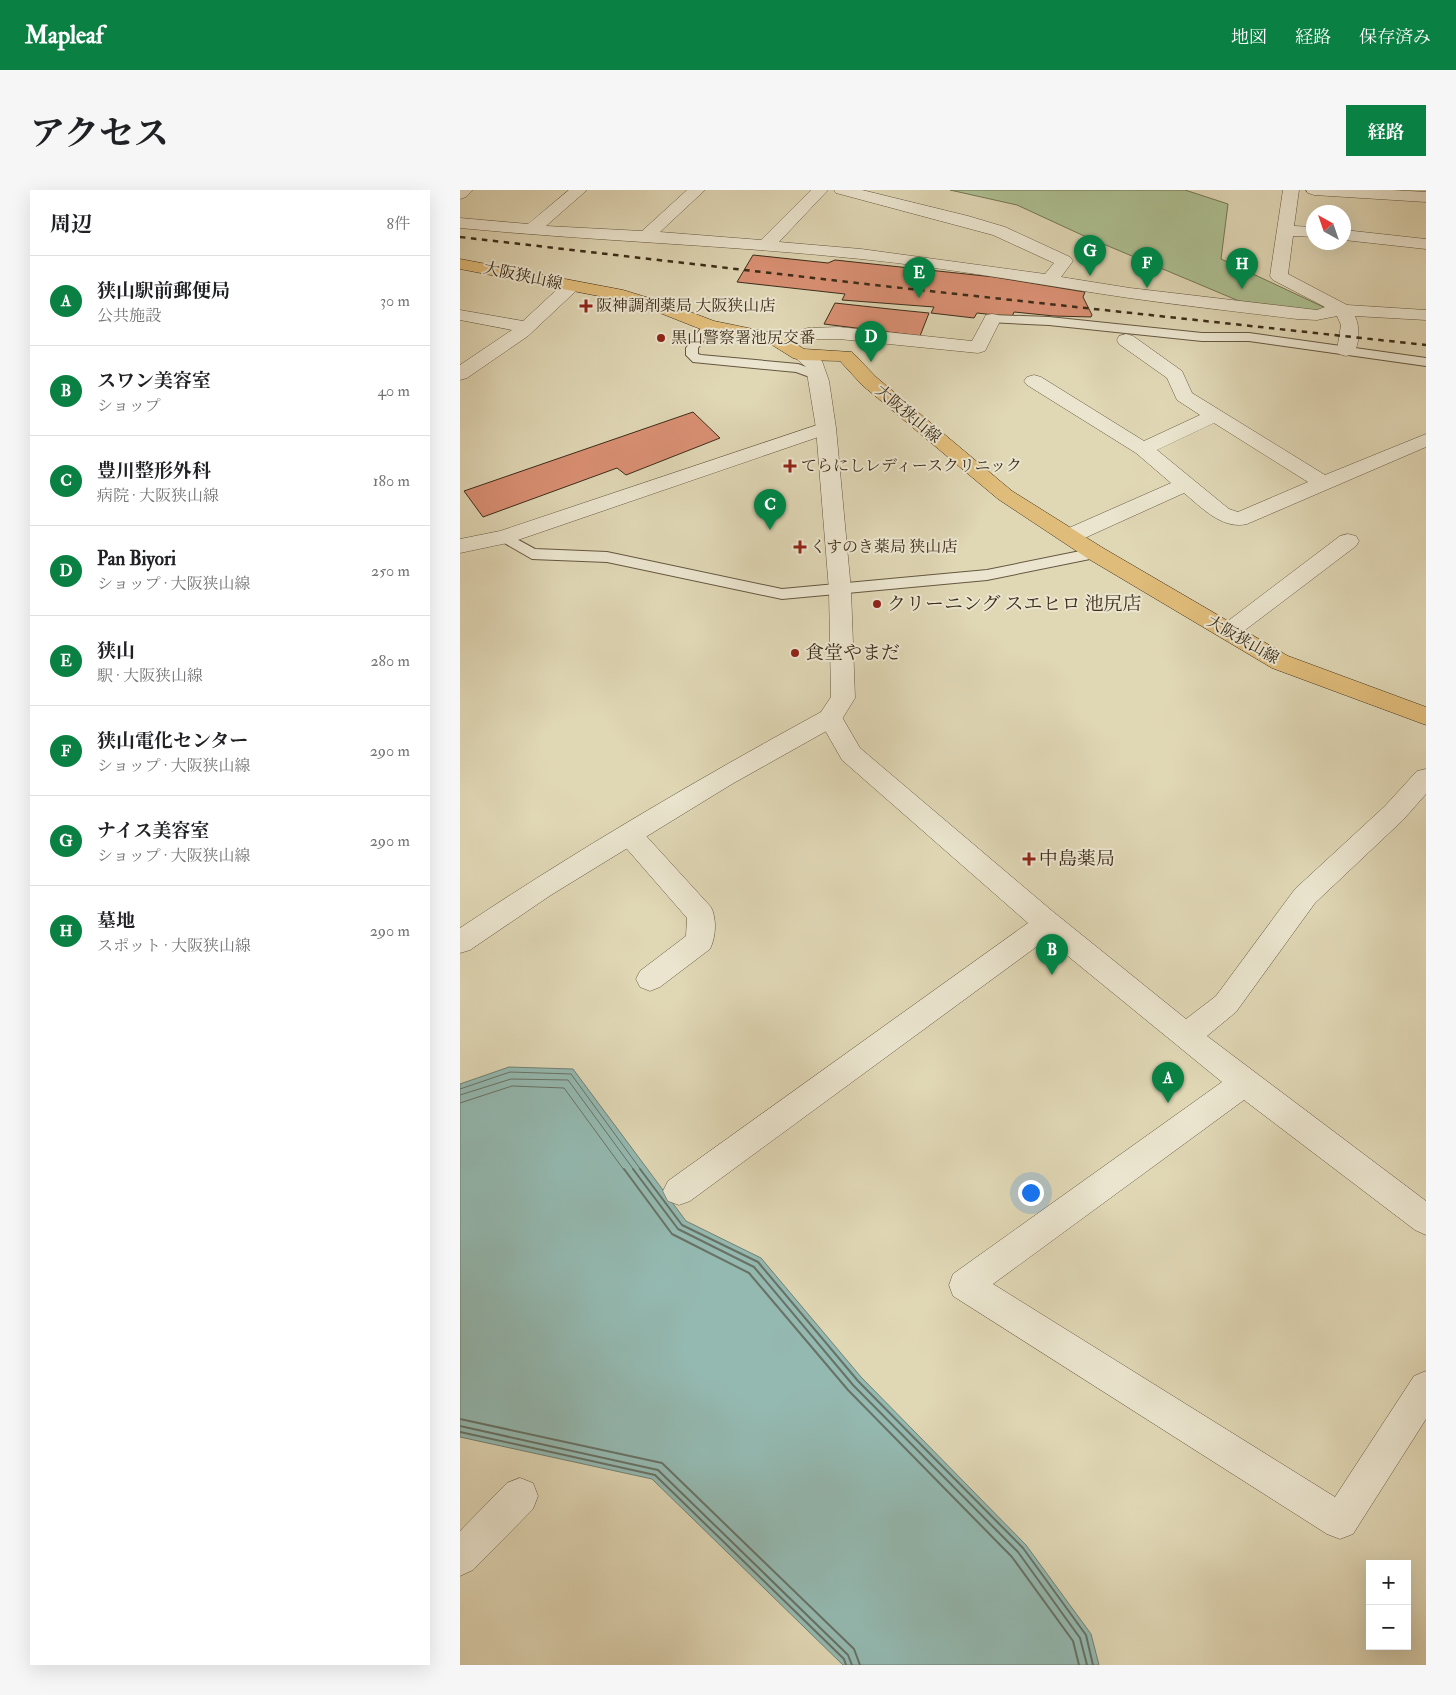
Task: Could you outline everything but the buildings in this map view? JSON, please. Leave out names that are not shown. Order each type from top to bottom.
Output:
[{"type":"main road","name":"大阪狭山線","points":[[460,264],[617,294],[666,309],[709,326],[790,348],[845,356],[869,381],[1005,495],[1095,553],[1280,662],[1426,716]]},
{"type":"street","points":[[460,194],[465,190]]},
{"type":"street","points":[[531,230],[579,190]]},
{"type":"street","points":[[646,236],[696,190]]},
{"type":"street","points":[[766,245],[820,190]]},
{"type":"street","points":[[842,190],[962,220],[1017,239],[1064,261],[1050,280]]},
{"type":"street","points":[[1291,190],[1279,276],[1343,310],[1350,325],[1346,350]]},
{"type":"street","points":[[1314,190],[1426,197]]},
{"type":"street","points":[[460,222],[531,230],[766,245],[950,265],[1130,293],[1297,314],[1317,315],[1343,310],[1426,315]]},
{"type":"street","points":[[1285,230],[1306,231]]},
{"type":"street","points":[[1351,236],[1426,244]]},
{"type":"street","points":[[460,374],[527,327],[571,286]]},
{"type":"street","points":[[460,315],[527,327]]},
{"type":"street","points":[[460,942],[541,888],[628,834],[723,777],[830,718],[843,698],[840,590],[826,428],[818,376],[814,365],[790,348],[808,334],[839,333],[978,347],[992,319]]},
{"type":"street","points":[[1126,340],[1175,375],[1184,396],[1323,483]]},
{"type":"street","points":[[1034,381],[1143,449],[1222,514],[1238,519],[1426,440]]},
{"type":"street","points":[[1143,449],[1215,415]]},
{"type":"street","points":[[460,546],[504,537],[826,428]]},
{"type":"street","points":[[1070,536],[1186,484]]},
{"type":"street","points":[[1228,632],[1348,541]]},
{"type":"street","points":[[830,718],[851,754],[1048,923],[1186,1036],[1350,1164],[1426,1220]]},
{"type":"street","points":[[1186,1036],[1226,1004],[1305,896],[1394,813],[1426,778]]},
{"type":"street","points":[[628,834],[701,915],[700,941],[650,979]]},
{"type":"street","points":[[679,1191],[1048,923]]},
{"type":"street","points":[[1245,1082],[965,1285],[1340,1521],[1426,1388]]},
{"type":"street","points":[[460,1557],[520,1496]]},
{"type":"lane","points":[[992,319],[1049,322],[1202,337],[1249,337],[1426,362]]},
{"type":"lane","points":[[709,326],[692,348],[692,355],[698,359],[798,368],[818,376]]},
{"type":"lane","points":[[504,537],[532,554],[607,557],[782,594],[987,575],[1095,553]]},
{"type":"green space","points":[[950,190],[1185,190],[1228,204],[1221,259],[1332,311],[1258,309],[1082,235],[1017,205]]},
{"type":"water","points":[[509,1067],[573,1069],[686,1221],[761,1258],[861,1377],[1026,1545],[1091,1634],[1099,1665],[843,1665],[652,1479],[460,1437],[460,1084]]},
{"type":"railway","points":[[460,237],[883,286],[1426,345]]},
{"type":"place","name":"ナイス美容室","points":[[1090,276]]},
{"type":"place","name":"狭山電化センター","points":[[1147,288]]},
{"type":"place","name":"墓地","points":[[1242,289]]},
{"type":"place","name":"狭山","points":[[919,298]]},
{"type":"place","name":"阪神調剤薬局 大阪狭山店","points":[[586,306]]},
{"type":"place","name":"黒山警察署池尻交番","points":[[661,338]]},
{"type":"place","name":"Pan Biyori","points":[[871,362]]},
{"type":"place","name":"てらにしレディースクリニック","points":[[790,466]]},
{"type":"place","name":"豊川整形外科","points":[[770,530]]},
{"type":"place","name":"くすのき薬局 狭山店","points":[[800,547]]},
{"type":"place","name":"クリーニング スエヒロ 池尻店","points":[[877,604]]},
{"type":"place","name":"食堂やまだ","points":[[795,653]]},
{"type":"place","name":"中島薬局","points":[[1029,859]]},
{"type":"place","name":"スワン美容室","points":[[1052,975]]},
{"type":"place","name":"狭山駅前郵便局","points":[[1168,1103]]}]
